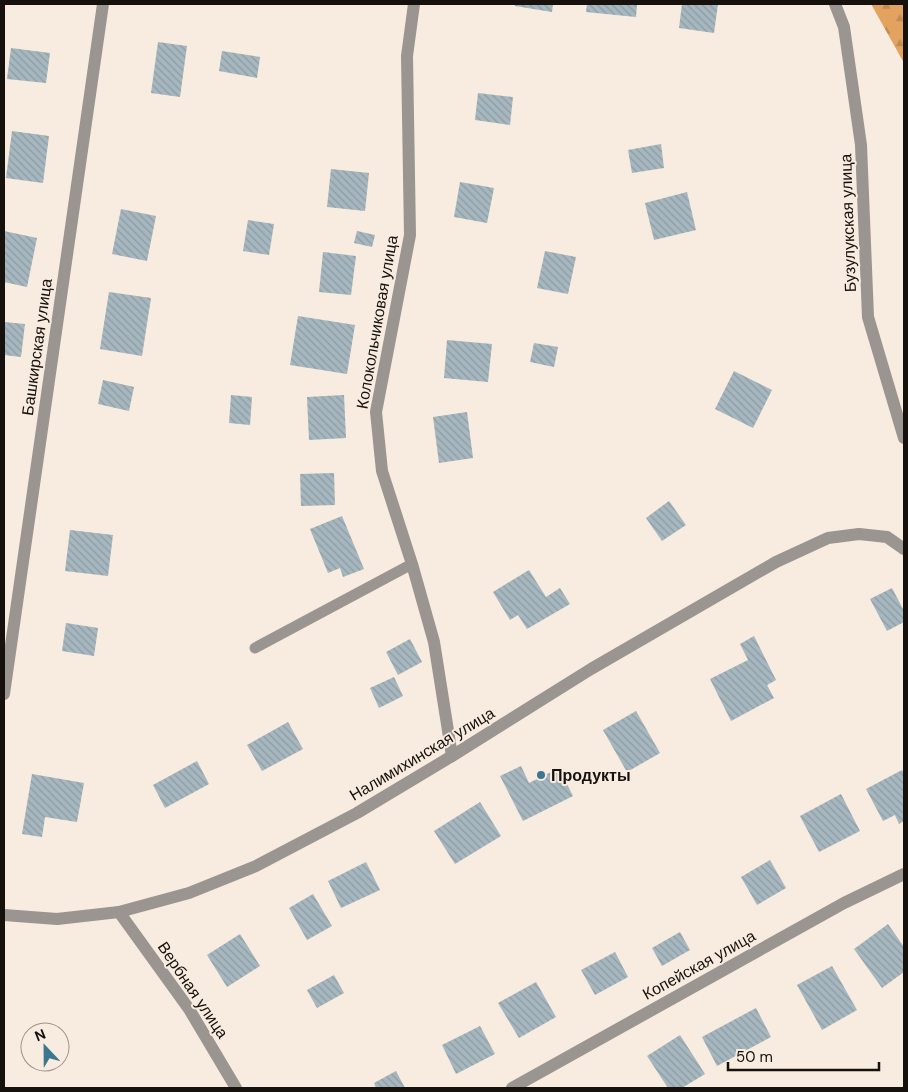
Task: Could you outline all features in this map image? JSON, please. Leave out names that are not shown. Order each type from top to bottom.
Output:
[{"type":"street","name":"Башкирская улица","points":[[4,694],[103,4]]},
{"type":"street","name":"Колокольчиковая улица","points":[[414,4],[408,56],[410,236],[376,412],[382,471],[412,564],[434,642],[452,756]]},
{"type":"street","name":"Бузулукская улица","points":[[835,4],[844,27],[861,145],[868,317],[904,438]]},
{"type":"street","name":"Налимихинская улица","points":[[4,915],[57,919],[119,912],[189,893],[256,866],[357,813],[591,670],[776,562],[828,538],[859,534],[887,537],[904,549]]},
{"type":"street","name":"Копейская улица","points":[[512,1088],[844,903],[904,874]]},
{"type":"street","name":"Вербная улица","points":[[119,912],[189,1009],[236,1088]]},
{"type":"lane","points":[[255,648],[412,564]]},
{"type":"green space","points":[[871,4],[904,4],[904,63]]},
{"type":"building","points":[[515,4],[553,4],[552,12],[515,6]]},
{"type":"building","points":[[587,4],[637,4],[636,17],[586,12]]},
{"type":"building","points":[[682,4],[718,4],[714,33],[679,28]]},
{"type":"building","points":[[158,42],[187,46],[180,97],[151,93]]},
{"type":"building","points":[[11,48],[50,53],[46,83],[7,79]]},
{"type":"building","points":[[222,51],[260,57],[257,78],[219,71]]},
{"type":"building","points":[[478,93],[513,97],[510,125],[475,120]]},
{"type":"building","points":[[12,131],[49,136],[43,183],[6,178]]},
{"type":"building","points":[[661,144],[664,168],[632,173],[628,150]]},
{"type":"building","points":[[331,169],[369,173],[365,211],[327,207]]},
{"type":"building","points":[[460,182],[494,188],[487,223],[454,217]]},
{"type":"building","points":[[687,192],[696,230],[654,240],[645,203]]},
{"type":"building","points":[[121,209],[156,216],[147,261],[112,254]]},
{"type":"building","points":[[248,220],[274,224],[269,255],[243,251]]},
{"type":"building","points":[[4,231],[37,238],[27,287],[4,282]]},
{"type":"building","points":[[357,231],[375,235],[372,247],[354,243]]},
{"type":"building","points":[[545,251],[576,257],[568,294],[537,288]]},
{"type":"building","points":[[323,252],[356,256],[351,295],[319,292]]},
{"type":"building","points":[[109,292],[151,298],[142,356],[100,349]]},
{"type":"building","points":[[298,316],[355,325],[347,374],[290,365]]},
{"type":"building","points":[[4,322],[25,324],[21,357],[4,355]]},
{"type":"building","points":[[447,340],[492,344],[488,382],[444,378]]},
{"type":"building","points":[[534,343],[558,347],[554,367],[530,362]]},
{"type":"building","points":[[734,371],[772,390],[753,428],[715,409]]},
{"type":"building","points":[[103,380],[134,387],[129,411],[98,404]]},
{"type":"building","points":[[231,395],[252,397],[250,425],[229,423]]},
{"type":"building","points":[[344,395],[346,438],[309,440],[307,397]]},
{"type":"building","points":[[467,412],[473,458],[439,463],[433,417]]},
{"type":"building","points":[[334,473],[335,505],[301,506],[300,474]]},
{"type":"building","points":[[669,501],[686,525],[662,541],[646,518]]},
{"type":"building","points":[[342,516],[364,569],[343,577],[340,568],[328,573],[310,529]]},
{"type":"building","points":[[70,530],[113,535],[108,576],[65,571]]},
{"type":"building","points":[[529,570],[546,597],[560,588],[570,604],[527,629],[518,615],[510,620],[493,592]]},
{"type":"building","points":[[892,588],[904,611],[904,622],[887,631],[870,599]]},
{"type":"building","points":[[66,623],[98,628],[94,656],[62,651]]},
{"type":"building","points":[[754,636],[776,680],[767,685],[774,698],[731,721],[710,679],[748,660],[740,644]]},
{"type":"building","points":[[410,639],[422,662],[398,675],[386,652]]},
{"type":"building","points":[[394,677],[403,696],[379,708],[370,688]]},
{"type":"building","points":[[636,711],[660,753],[627,772],[603,730]]},
{"type":"building","points":[[288,722],[303,749],[262,771],[247,745]]},
{"type":"building","points":[[197,761],[209,784],[165,808],[153,785]]},
{"type":"building","points":[[521,766],[529,783],[559,768],[573,796],[523,821],[500,776]]},
{"type":"building","points":[[902,770],[904,773],[904,821],[899,824],[895,815],[883,821],[866,789]]},
{"type":"building","points":[[32,774],[84,783],[77,822],[45,817],[42,837],[22,834]]},
{"type":"building","points":[[841,794],[860,831],[819,852],[800,816]]},
{"type":"building","points":[[480,802],[501,836],[455,864],[434,831]]},
{"type":"building","points":[[770,860],[786,888],[757,905],[741,877]]},
{"type":"building","points":[[366,862],[380,890],[341,908],[328,881]]},
{"type":"building","points":[[313,894],[332,926],[307,940],[289,908]]},
{"type":"building","points":[[888,924],[904,947],[904,972],[882,988],[854,949]]},
{"type":"building","points":[[680,932],[690,950],[662,966],[652,948]]},
{"type":"building","points":[[240,934],[260,966],[227,987],[207,955]]},
{"type":"building","points":[[615,952],[628,977],[595,995],[581,970]]},
{"type":"building","points":[[832,966],[857,1010],[822,1030],[797,985]]},
{"type":"building","points":[[334,975],[344,993],[317,1008],[307,990]]},
{"type":"building","points":[[536,982],[556,1017],[519,1038],[498,1003]]},
{"type":"building","points":[[756,1008],[771,1037],[717,1066],[702,1037]]},
{"type":"building","points":[[480,1026],[495,1054],[456,1074],[442,1045]]},
{"type":"building","points":[[680,1035],[705,1074],[682,1088],[668,1088],[647,1056]]},
{"type":"building","points":[[396,1071],[405,1088],[376,1088],[374,1083]]},
{"type":"place","name":"Продукты","points":[[541,775]]}]
